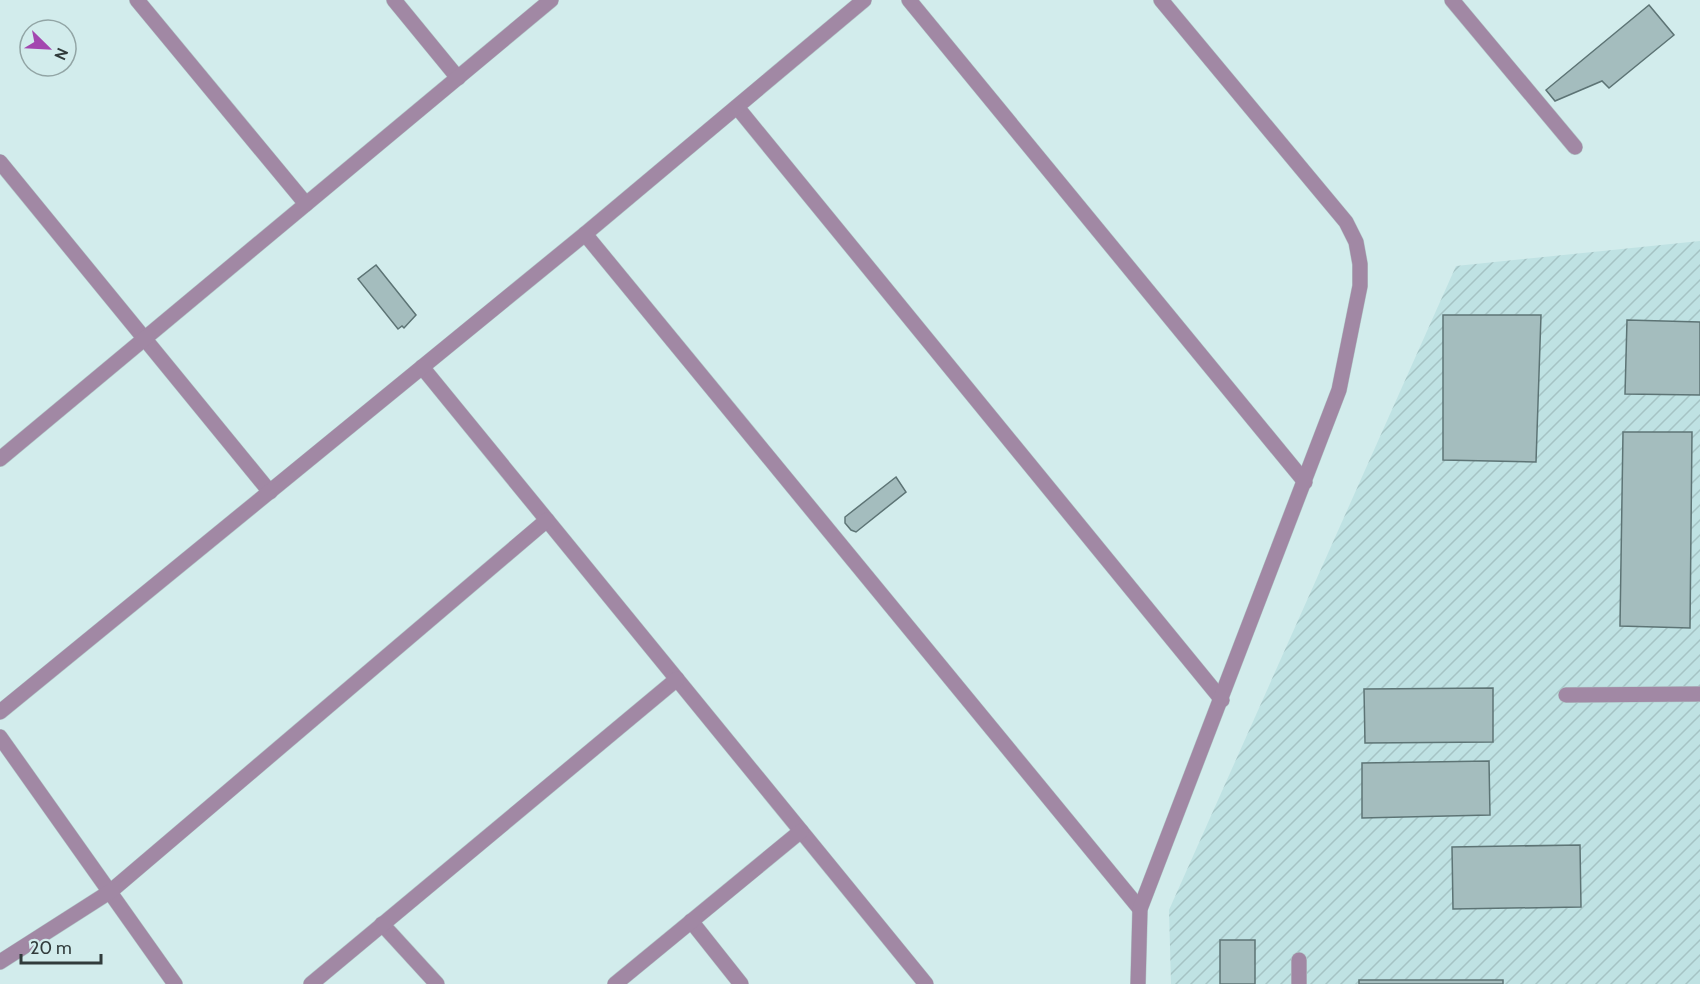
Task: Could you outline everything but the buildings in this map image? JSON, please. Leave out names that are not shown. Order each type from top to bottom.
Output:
[{"type":"street","points":[[137,0],[306,204]]},
{"type":"street","points":[[394,0],[458,78]]},
{"type":"street","points":[[0,459],[551,0]]},
{"type":"street","points":[[0,712],[585,234],[864,0]]},
{"type":"street","points":[[909,0],[1305,482]]},
{"type":"street","points":[[1138,984],[1140,909],[1339,390],[1352,335],[1360,286],[1360,264],[1356,242],[1346,222],[1161,0]]},
{"type":"street","points":[[1452,0],[1575,147]]},
{"type":"street","points":[[737,107],[1222,700]]},
{"type":"street","points":[[0,162],[6,181],[145,338],[270,492]]},
{"type":"street","points":[[585,234],[1140,909]]},
{"type":"street","points":[[422,367],[926,984]]},
{"type":"street","points":[[0,962],[111,891],[547,520]]},
{"type":"street","points":[[310,984],[677,679]]},
{"type":"street","points":[[1566,695],[1700,694]]},
{"type":"street","points":[[0,737],[176,984]]},
{"type":"street","points":[[615,984],[801,831]]},
{"type":"street","points":[[692,921],[741,984]]},
{"type":"street","points":[[382,924],[437,984]]},
{"type":"street","points":[[1299,960],[1299,984]]},
{"type":"shaded area","points":[[1700,241],[1700,984],[1171,984],[1169,910],[1456,266]]}]
